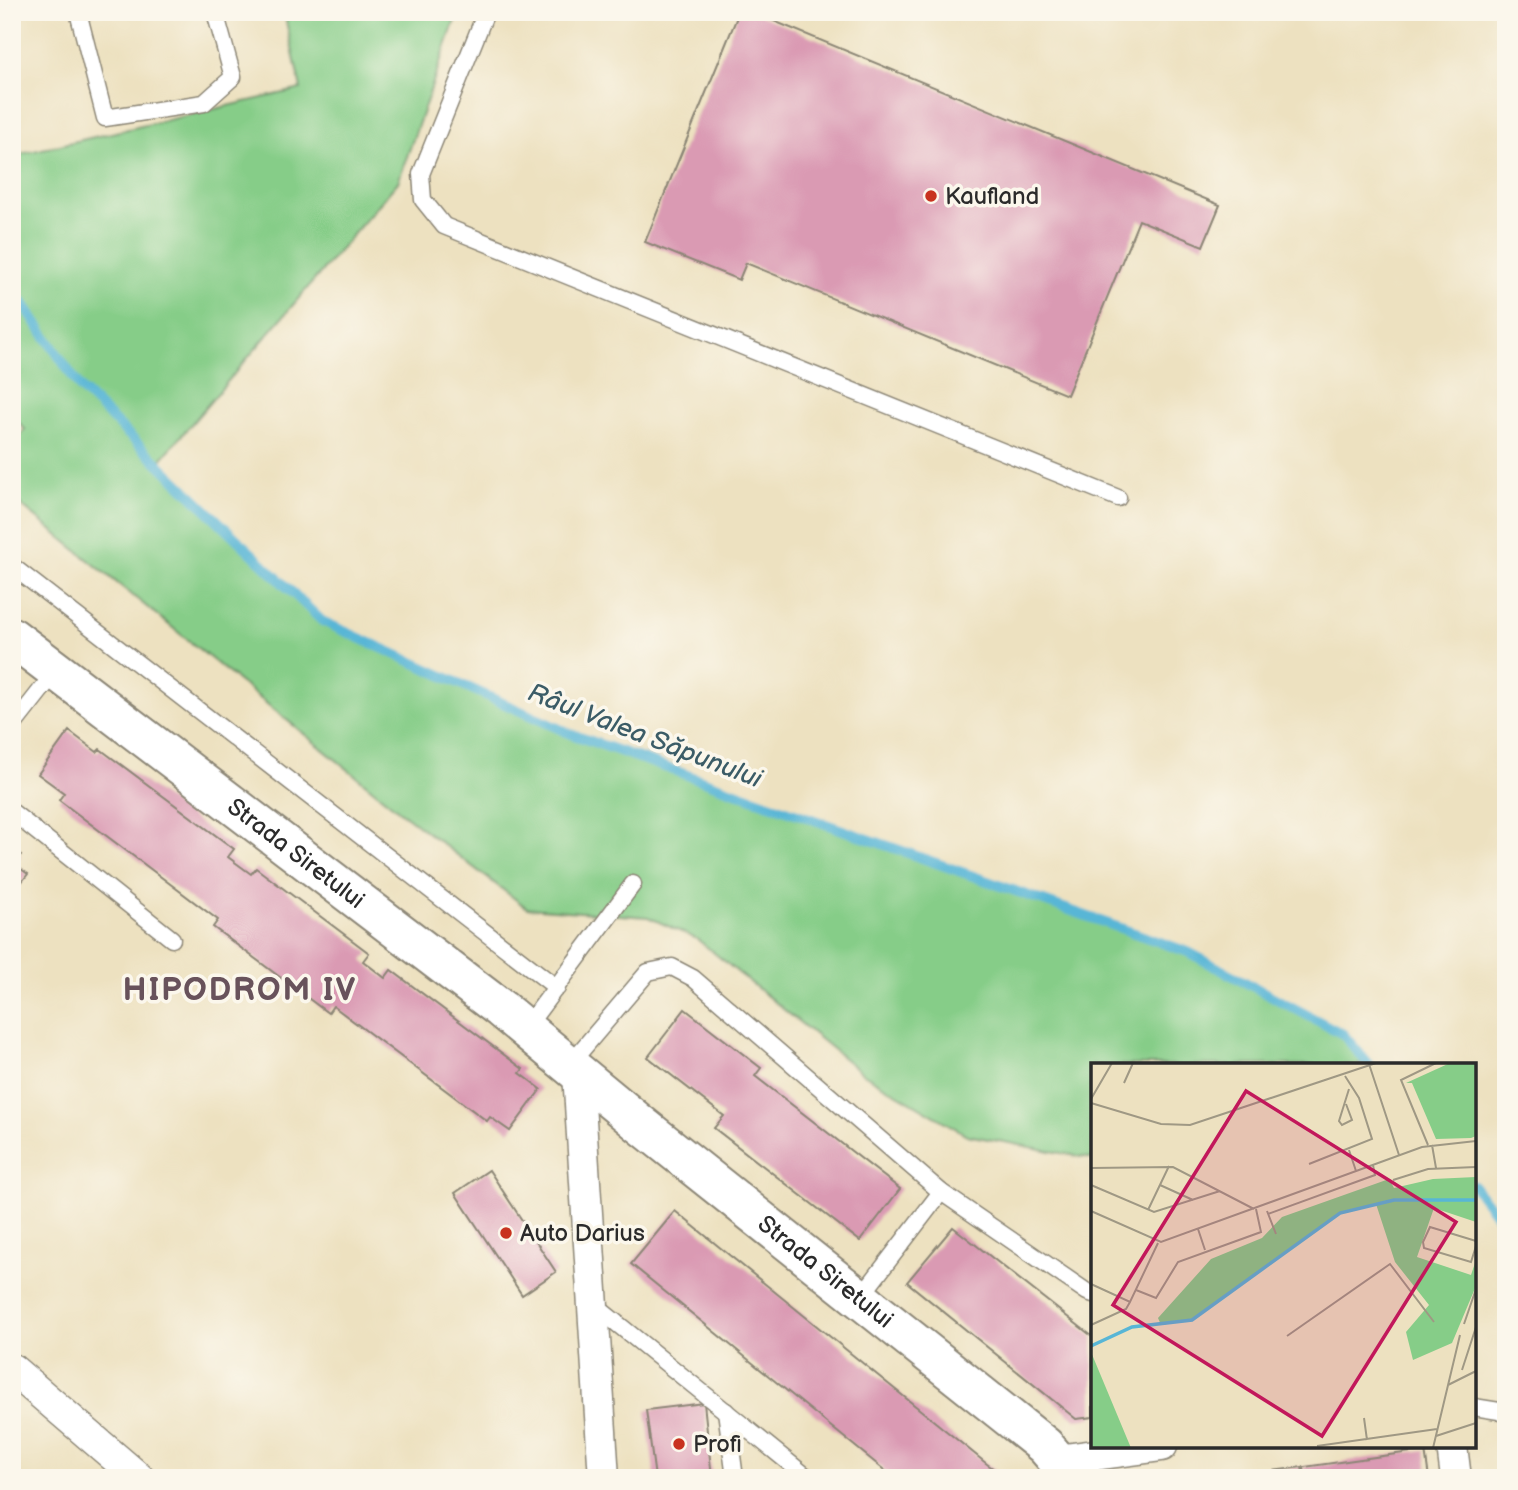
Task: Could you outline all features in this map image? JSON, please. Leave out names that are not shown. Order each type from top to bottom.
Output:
[{"type":"street","name":"Strada Siretului","points":[[12,637],[525,1028],[1045,1446],[1060,1469]]},
{"type":"street","points":[[574,1069],[604,1478]]},
{"type":"street","points":[[12,1369],[139,1478]]},
{"type":"street","points":[[1060,1469],[1153,1448]]},
{"type":"street","points":[[1452,1448],[1456,1478]]},
{"type":"lane","points":[[78,12],[105,118],[204,103],[233,77],[215,12]]},
{"type":"lane","points":[[486,12],[421,174],[423,200],[444,226],[1118,498]]},
{"type":"lane","points":[[12,566],[556,988]]},
{"type":"lane","points":[[12,727],[56,671]]},
{"type":"lane","points":[[12,812],[172,939]]},
{"type":"lane","points":[[525,1028],[633,884]]},
{"type":"lane","points":[[574,1069],[648,972],[672,967],[693,978],[941,1192],[1091,1293]]},
{"type":"lane","points":[[859,1299],[941,1192]]},
{"type":"lane","points":[[593,1304],[808,1478]]},
{"type":"lane","points":[[1476,1407],[1499,1410],[1506,1415]]},
{"type":"lane","points":[[726,1411],[735,1478]]},
{"type":"green space","points":[[284,12],[458,12],[398,182],[158,463],[322,621],[571,734],[1188,952],[1343,1034],[1367,1063],[1091,1063],[1091,1159],[967,1135],[862,1073],[697,939],[648,917],[527,908],[402,813],[12,498],[12,447],[25,429],[12,416],[12,156],[301,89]]},
{"type":"building","name":"Kaufland","points":[[739,12],[752,12],[1220,205],[1203,246],[1139,220],[1067,395],[746,263],[739,280],[645,242]]},
{"type":"building","points":[[69,731],[97,752],[100,749],[234,849],[228,857],[251,874],[256,868],[369,953],[363,961],[385,978],[391,970],[523,1069],[520,1073],[541,1089],[510,1131],[490,1117],[487,1121],[333,1006],[328,1013],[213,927],[218,920],[59,800],[64,793],[38,774]]},
{"type":"building","points":[[12,848],[21,855],[14,864],[28,874],[12,894]]},
{"type":"building","points":[[685,1009],[761,1068],[755,1076],[900,1189],[860,1241],[714,1128],[724,1116],[648,1057]]},
{"type":"building","name":"Auto Darius","points":[[489,1170],[556,1272],[522,1295],[455,1193]]},
{"type":"building","points":[[675,1211],[1007,1478],[894,1478],[631,1264]]},
{"type":"building","points":[[953,1227],[1091,1335],[1091,1417],[1076,1419],[907,1282]]},
{"type":"building","name":"Profi","points":[[704,1403],[712,1478],[655,1478],[646,1410]]},
{"type":"building","points":[[1425,1450],[1429,1478],[1305,1478],[1304,1467]]},
{"type":"building","points":[[1302,1467],[1304,1478],[1235,1478],[1235,1476]]},
{"type":"waterway","name":"Râul Valea Săpunului","points":[[12,287],[81,389],[322,621],[571,734],[1188,952],[1343,1034],[1367,1063]]},
{"type":"waterway","name":"Râul Valea Săpunului","points":[[1476,1189],[1506,1228]]},
{"type":"place","name":"Kaufland","points":[[931,196]]},
{"type":"place","name":"Auto Darius","points":[[506,1233]]},
{"type":"place","name":"Profi","points":[[679,1444]]},
{"type":"district","name":"HIPODROM IV","points":[[240,989]]}]
